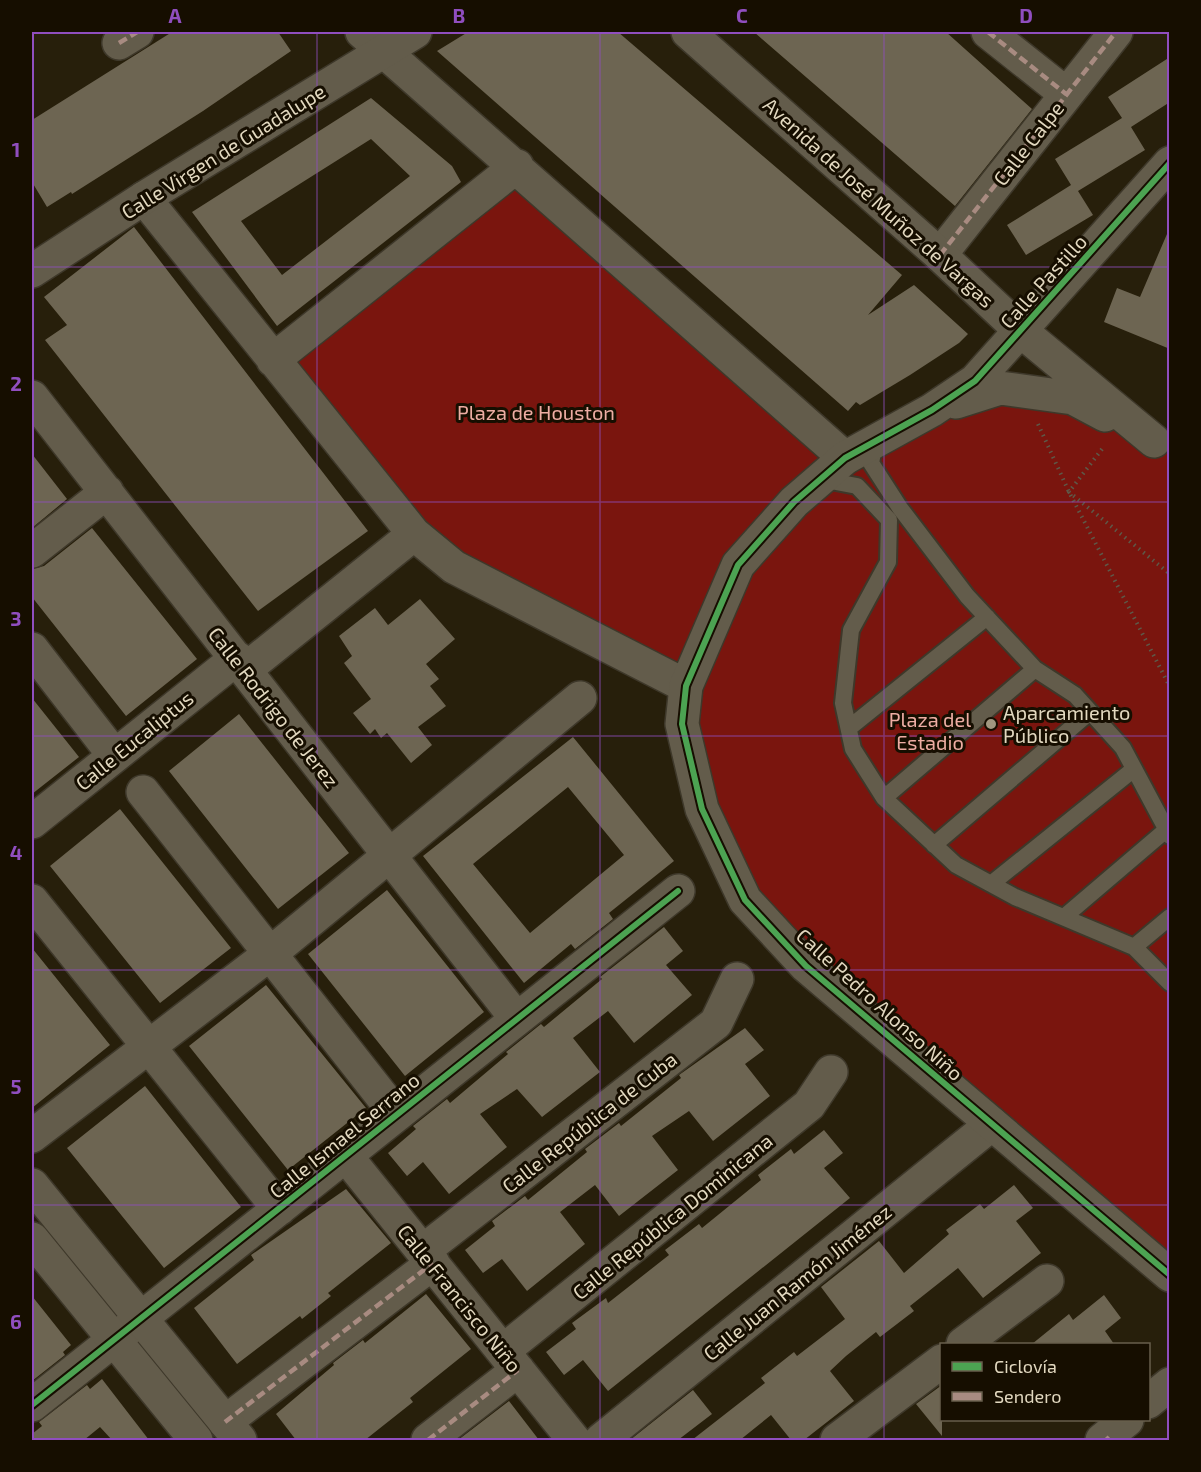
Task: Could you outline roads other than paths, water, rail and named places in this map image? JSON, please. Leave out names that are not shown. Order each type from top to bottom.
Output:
[{"type":"street","name":"Calle Virgen de Guadalupe","points":[[32,272],[373,42],[415,32]]},
{"type":"street","name":"Avenida de José Muñoz de Vargas","points":[[688,32],[940,255],[1021,331],[1162,447]]},
{"type":"street","points":[[988,32],[1066,94]]},
{"type":"street","name":"Calle Calpe","points":[[940,255],[1116,32]]},
{"type":"street","points":[[373,42],[517,166],[845,458]]},
{"type":"street","name":"Calle Pastillo","points":[[932,410],[975,381],[1170,163]]},
{"type":"street","points":[[273,360],[517,166]]},
{"type":"street","points":[[144,198],[414,534],[454,567],[686,686],[738,565],[794,502],[845,458],[932,410]]},
{"type":"street","name":"Avenida de José Muñoz de Vargas","points":[[932,410],[1000,388],[1073,398],[1162,447]]},
{"type":"street","name":"Calle Rodrigo de Jerez","points":[[32,397],[516,1018]]},
{"type":"street","points":[[32,551],[107,492]]},
{"type":"street","name":"Calle Eucaliptus","points":[[32,822],[114,755],[242,664],[414,534]]},
{"type":"street","points":[[32,649],[114,755]]},
{"type":"street","name":"Calle Pedro Alonso Niño","points":[[686,686],[682,724],[702,808],[744,900],[806,966],[1170,1275]]},
{"type":"street","points":[[32,1136],[271,953],[580,698]]},
{"type":"street","points":[[143,792],[396,1114]]},
{"type":"street","name":"Calle Ismael Serrano","points":[[32,1405],[678,891]]},
{"type":"street","points":[[32,901],[279,1209]]},
{"type":"street","name":"Calle República de Cuba","points":[[233,1431],[428,1257],[716,1023],[737,979]]},
{"type":"street","name":"Calle República Dominicana","points":[[428,1440],[511,1361],[809,1105],[831,1072]]},
{"type":"street","name":"Calle Juan Ramón Jiménez","points":[[602,1440],[992,1124]]},
{"type":"street","name":"Calle Francisco Niño","points":[[346,1156],[574,1440]]},
{"type":"street","points":[[32,1185],[233,1431]]},
{"type":"street","points":[[32,1239],[196,1440]]},
{"type":"street","points":[[964,1343],[1047,1281]]},
{"type":"street","points":[[837,1440],[940,1363]]},
{"type":"street","points":[[1150,1401],[1170,1384]]},
{"type":"lane","points":[[876,442],[871,464],[900,508],[967,597],[1035,669],[1075,695],[1123,748],[1168,833],[1064,917]]},
{"type":"lane","points":[[820,479],[857,486],[889,520],[888,562],[851,630],[843,703],[853,749],[884,798],[956,865],[991,884],[1134,947],[1170,983]]},
{"type":"lane","points":[[849,728],[987,617]]},
{"type":"lane","points":[[884,798],[1035,669]]},
{"type":"lane","points":[[934,844],[1090,712]]},
{"type":"lane","points":[[991,884],[1134,769]]},
{"type":"lane","points":[[1134,947],[1170,917]]},
{"type":"place","name":"Aparcamiento Público","points":[[991,724]]},
{"type":"park label","name":"Plaza de Houston","points":[[536,412]]},
{"type":"park label","name":"Plaza del Estadio","points":[[930,730]]}]
